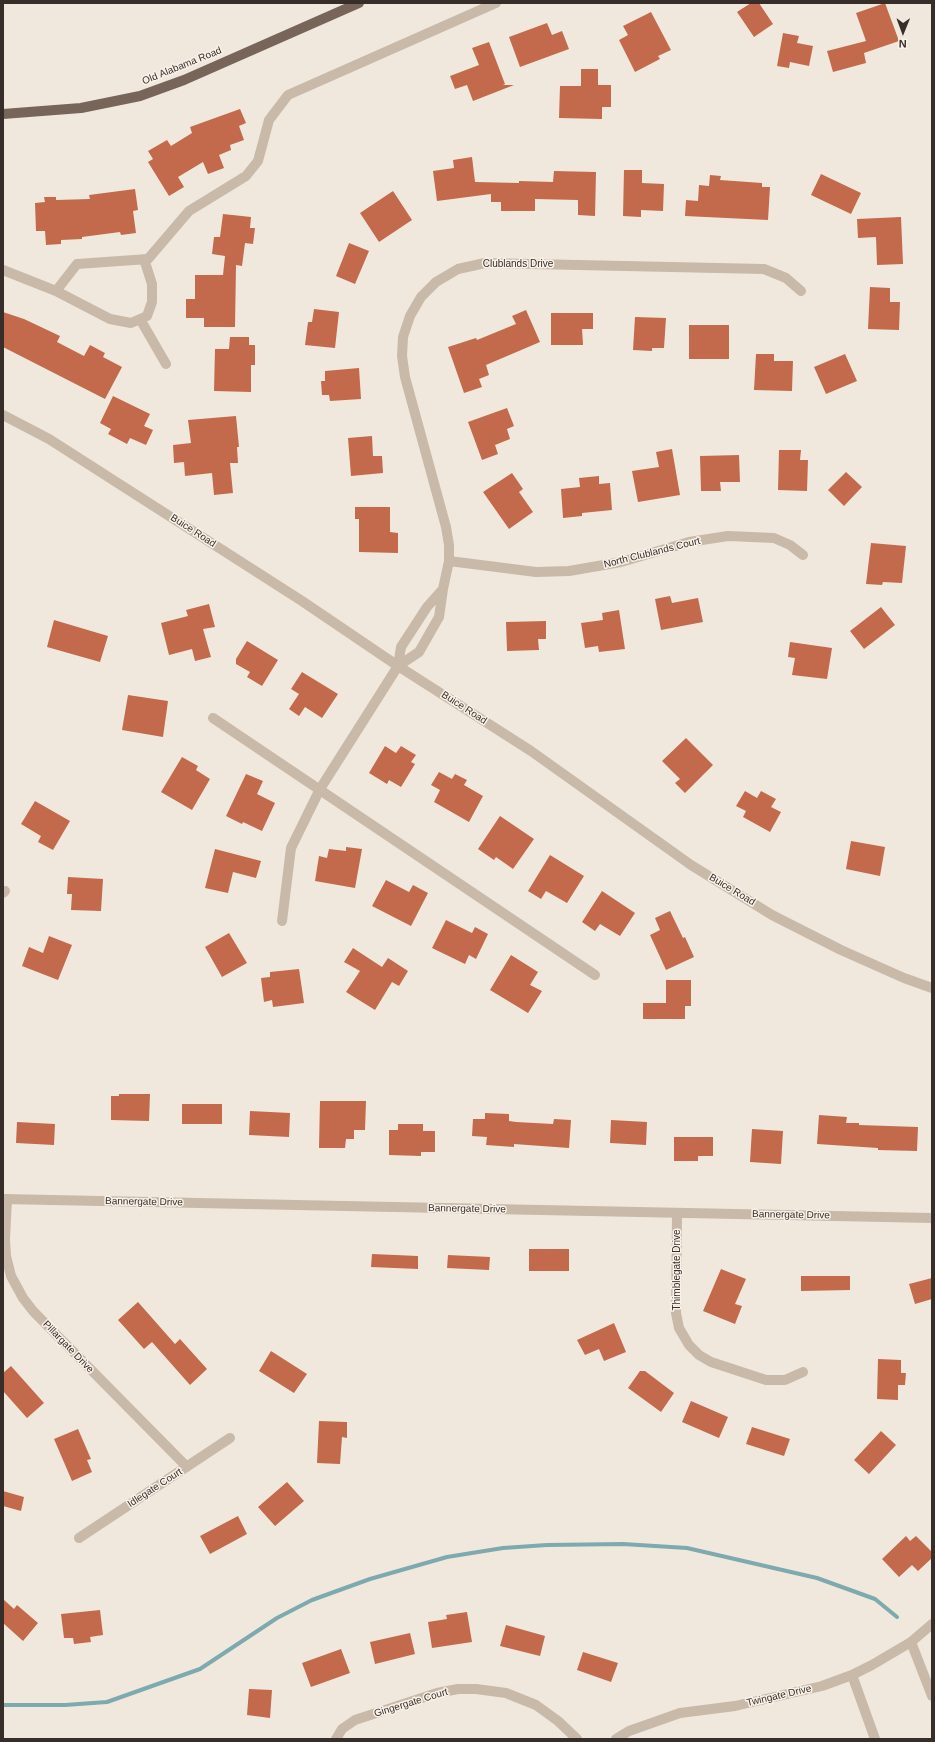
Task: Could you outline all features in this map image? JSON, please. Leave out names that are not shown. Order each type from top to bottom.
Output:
[{"type":"main road","name":"Old Alabama Road","points":[[3,114],[81,108],[140,96],[184,80],[359,3]]},
{"type":"street","points":[[56,291],[77,264],[148,259],[189,211],[246,176],[258,161],[269,120],[288,96],[496,3]]},
{"type":"street","points":[[3,270],[56,291],[110,319],[131,322],[147,316],[152,302],[152,284],[144,259]]},
{"type":"street","name":"Clublands Drive","points":[[398,666],[419,652],[439,617],[449,561],[449,545],[446,527],[405,377],[402,356],[403,337],[410,316],[421,297],[436,282],[458,269],[485,263],[764,269],[786,278],[801,291]]},
{"type":"street","points":[[140,319],[166,364]]},
{"type":"street","name":"Buice Road","points":[[3,415],[48,439],[295,597],[398,666],[531,751],[690,865],[772,915],[842,950],[904,978],[932,988]]},
{"type":"street","name":"North Clublands Court","points":[[449,561],[536,572],[569,571],[621,562],[689,542],[728,536],[774,538],[790,545],[803,555]]},
{"type":"street","name":"Clublands Drive","points":[[398,666],[401,647],[428,607],[443,589]]},
{"type":"street","points":[[282,921],[291,848],[320,789],[398,666]]},
{"type":"street","points":[[213,718],[595,975]]},
{"type":"street","name":"Bannergate Drive","points":[[5,1199],[932,1218]]},
{"type":"street","name":"Pillargate Drive","points":[[5,1199],[6,1256],[12,1276],[23,1298],[39,1317],[187,1467]]},
{"type":"street","name":"Thimblegate Drive","points":[[677,1213],[676,1313],[679,1328],[689,1345],[699,1355],[711,1362],[766,1380],[785,1380],[802,1372]]},
{"type":"street","name":"Idlegate Court","points":[[79,1538],[230,1438]]},
{"type":"street","name":"Twingate Drive","points":[[616,1739],[629,1730],[680,1712],[735,1706],[779,1698],[822,1686],[852,1675],[911,1642],[932,1624]]},
{"type":"street","points":[[911,1642],[932,1696]]},
{"type":"street","points":[[852,1675],[875,1739]]},
{"type":"street","name":"Gingergate Court","points":[[336,1739],[342,1729],[355,1720],[437,1693],[458,1689],[476,1689],[506,1693],[536,1705],[558,1721],[577,1739]]},
{"type":"building","points":[[751,3],[759,3],[773,24],[754,37],[737,12]]},
{"type":"building","points":[[885,3],[899,41],[864,53],[866,63],[833,72],[827,51],[866,41],[856,13]]},
{"type":"building","points":[[651,12],[671,50],[658,56],[660,59],[635,72],[619,40],[628,35],[623,26]]},
{"type":"building","points":[[547,23],[552,35],[562,31],[569,49],[520,67],[509,37]]},
{"type":"building","points":[[783,33],[799,36],[797,43],[813,46],[809,66],[790,62],[789,68],[777,66]]},
{"type":"building","points":[[489,42],[505,84],[503,85],[514,85],[473,101],[467,85],[455,89],[450,76],[479,65],[472,48]]},
{"type":"building","points":[[581,69],[598,69],[598,85],[611,85],[611,107],[602,107],[602,119],[559,118],[560,86],[581,86]]},
{"type":"building","points":[[240,109],[246,123],[239,126],[244,140],[230,145],[231,150],[219,155],[224,168],[208,174],[203,162],[178,177],[184,187],[169,196],[148,162],[153,159],[148,151],[167,140],[171,146],[192,133],[190,127]]},
{"type":"building","points":[[472,157],[475,182],[553,182],[554,171],[596,172],[595,216],[578,215],[578,200],[535,199],[535,211],[501,211],[501,202],[491,202],[491,194],[437,201],[433,171],[454,168],[453,160]]},
{"type":"building","points":[[624,170],[642,170],[642,183],[664,184],[663,211],[641,210],[641,217],[623,216]]},
{"type":"building","points":[[821,174],[861,193],[851,214],[811,195]]},
{"type":"building","points":[[710,175],[721,176],[720,180],[762,183],[762,187],[770,187],[768,220],[685,216],[686,200],[698,201],[699,185],[709,186]]},
{"type":"building","points":[[135,189],[138,210],[133,211],[136,233],[121,235],[120,232],[82,237],[82,239],[61,240],[61,244],[46,245],[45,231],[36,231],[35,203],[45,202],[44,197],[56,197],[56,200],[90,199],[89,195]]},
{"type":"building","points":[[393,191],[412,220],[379,242],[360,213]]},
{"type":"building","points":[[223,214],[251,217],[250,228],[255,228],[253,244],[245,243],[242,266],[236,265],[235,327],[204,327],[204,318],[186,318],[186,299],[195,299],[195,275],[223,275],[225,256],[212,254],[214,237],[220,237]]},
{"type":"building","points":[[901,217],[903,264],[877,265],[876,237],[858,238],[857,219]]},
{"type":"building","points":[[349,243],[369,251],[355,284],[336,276]]},
{"type":"building","points":[[870,287],[890,288],[890,302],[900,302],[899,330],[868,329]]},
{"type":"building","points":[[314,309],[339,312],[335,348],[305,345],[308,322],[312,322]]},
{"type":"building","points":[[526,310],[540,342],[486,365],[489,375],[479,379],[482,387],[464,393],[448,347],[476,338],[477,340],[516,324],[512,316]]},
{"type":"building","points":[[3,312],[24,319],[60,336],[57,342],[84,356],[90,345],[105,353],[103,357],[122,367],[105,399],[3,347]]},
{"type":"building","points":[[551,313],[593,313],[593,329],[582,329],[583,345],[551,345]]},
{"type":"building","points":[[635,317],[666,318],[664,348],[652,348],[652,351],[633,350]]},
{"type":"building","points":[[689,325],[729,325],[729,359],[689,359]]},
{"type":"building","points":[[230,337],[249,337],[249,345],[255,345],[255,365],[251,365],[251,392],[214,391],[215,349],[229,349]]},
{"type":"building","points":[[756,354],[774,354],[774,361],[793,361],[792,391],[754,390]]},
{"type":"building","points":[[845,354],[857,381],[826,394],[814,367]]},
{"type":"building","points":[[359,368],[361,399],[330,401],[329,395],[322,395],[321,381],[325,381],[325,371]]},
{"type":"building","points":[[113,396],[150,414],[144,426],[153,430],[146,445],[130,438],[127,444],[108,434],[111,429],[100,423]]},
{"type":"building","points":[[507,408],[514,426],[507,429],[510,439],[495,445],[498,454],[482,460],[468,422]]},
{"type":"building","points":[[236,416],[239,447],[237,447],[238,463],[230,463],[233,493],[214,495],[212,473],[185,476],[184,462],[174,463],[173,445],[191,443],[188,420]]},
{"type":"building","points":[[372,436],[373,456],[382,456],[383,473],[351,476],[348,438]]},
{"type":"building","points":[[672,449],[680,495],[638,502],[632,471],[659,467],[656,452]]},
{"type":"building","points":[[779,450],[801,450],[800,460],[808,460],[807,491],[778,490]]},
{"type":"building","points":[[739,455],[740,482],[720,482],[721,491],[701,491],[700,456]]},
{"type":"building","points":[[846,472],[862,487],[844,506],[828,490]]},
{"type":"building","points":[[512,473],[523,489],[519,492],[533,512],[509,529],[483,492]]},
{"type":"building","points":[[599,476],[599,484],[610,483],[612,510],[582,513],[582,516],[563,518],[561,489],[580,487],[579,478]]},
{"type":"building","points":[[355,507],[390,507],[390,532],[398,533],[398,553],[359,552],[359,519],[355,519]]},
{"type":"building","points":[[871,543],[906,546],[902,583],[883,582],[882,585],[866,584]]},
{"type":"building","points":[[670,596],[672,603],[698,598],[703,622],[661,630],[655,599]]},
{"type":"building","points":[[209,604],[215,627],[203,629],[211,657],[195,661],[192,649],[169,655],[161,623],[188,616],[186,610]]},
{"type":"building","points":[[881,607],[895,625],[864,649],[850,631]]},
{"type":"building","points":[[619,610],[625,649],[599,652],[598,646],[585,648],[581,623],[603,620],[602,613]]},
{"type":"building","points":[[54,620],[108,636],[100,662],[47,647]]},
{"type":"building","points":[[546,621],[546,639],[538,639],[539,650],[507,651],[506,622]]},
{"type":"building","points":[[247,641],[278,660],[262,686],[247,677],[250,672],[236,664],[236,659]]},
{"type":"building","points":[[790,642],[832,648],[827,679],[792,675],[795,658],[788,657]]},
{"type":"building","points":[[302,672],[338,694],[322,718],[305,707],[299,716],[289,709],[299,694],[291,689]]},
{"type":"building","points":[[128,695],[168,701],[163,737],[122,730]]},
{"type":"building","points":[[686,738],[713,765],[685,793],[675,783],[680,779],[662,761]]},
{"type":"building","points":[[385,746],[396,753],[401,746],[416,755],[411,762],[415,764],[401,787],[389,780],[387,784],[369,773]]},
{"type":"building","points":[[182,757],[198,766],[196,770],[210,779],[192,810],[161,792]]},
{"type":"building","points":[[439,772],[452,779],[455,774],[467,780],[464,785],[483,796],[469,822],[434,802],[440,790],[431,785]]},
{"type":"building","points":[[246,774],[263,781],[257,794],[275,803],[262,831],[243,822],[242,824],[226,816]]},
{"type":"building","points":[[745,791],[757,798],[761,791],[776,799],[771,807],[781,812],[770,832],[743,817],[746,811],[736,806]]},
{"type":"building","points":[[35,801],[70,821],[53,850],[38,842],[41,836],[21,824]]},
{"type":"building","points":[[500,816],[534,839],[513,869],[496,857],[494,860],[478,849]]},
{"type":"building","points":[[851,841],[885,847],[880,876],[846,869]]},
{"type":"building","points":[[346,847],[362,849],[355,888],[315,881],[319,856],[327,858],[329,849],[346,851]]},
{"type":"building","points":[[215,849],[261,861],[256,878],[233,872],[228,893],[205,888]]},
{"type":"building","points":[[550,855],[584,876],[567,903],[546,891],[541,899],[528,891]]},
{"type":"building","points":[[68,877],[103,879],[101,911],[71,910],[72,894],[67,894]]},
{"type":"building","points":[[386,880],[409,892],[413,885],[428,893],[411,926],[372,906]]},
{"type":"building","points":[[602,891],[635,913],[620,936],[600,924],[595,931],[582,922]]},
{"type":"building","points":[[670,911],[683,938],[685,937],[694,957],[666,970],[650,935],[660,930],[655,918]]},
{"type":"building","points":[[446,920],[472,933],[475,927],[488,934],[476,959],[469,955],[465,964],[432,948]]},
{"type":"building","points":[[229,933],[247,963],[222,977],[205,947]]},
{"type":"building","points":[[49,936],[72,945],[58,980],[22,966],[29,947],[43,953]]},
{"type":"building","points":[[353,948],[382,967],[388,958],[408,971],[399,986],[392,982],[375,1010],[346,992],[360,971],[344,962]]},
{"type":"building","points":[[511,955],[538,972],[530,985],[542,991],[528,1013],[490,990]]},
{"type":"building","points":[[299,969],[304,1003],[273,1007],[272,1000],[264,1002],[261,978],[270,977],[270,972]]},
{"type":"building","points":[[666,980],[691,980],[691,1006],[685,1006],[685,1019],[643,1019],[643,1003],[666,1003]]},
{"type":"building","points":[[119,1094],[150,1094],[149,1121],[111,1120],[111,1096],[119,1096]]},
{"type":"building","points":[[320,1101],[366,1101],[365,1130],[354,1130],[354,1139],[346,1139],[345,1148],[319,1148]]},
{"type":"building","points":[[182,1104],[222,1104],[222,1124],[182,1124]]},
{"type":"building","points":[[250,1111],[290,1113],[289,1137],[249,1135]]},
{"type":"building","points":[[485,1113],[509,1114],[509,1121],[516,1122],[553,1124],[554,1119],[571,1120],[569,1148],[514,1144],[514,1147],[486,1145],[487,1137],[472,1136],[473,1119],[485,1119]]},
{"type":"building","points":[[819,1115],[847,1117],[846,1123],[859,1123],[859,1125],[918,1127],[917,1151],[878,1150],[878,1148],[817,1144]]},
{"type":"building","points":[[611,1120],[647,1122],[646,1145],[610,1143]]},
{"type":"building","points":[[17,1122],[55,1124],[54,1145],[16,1143]]},
{"type":"building","points":[[398,1124],[423,1124],[423,1131],[435,1131],[435,1152],[421,1152],[421,1156],[389,1155],[389,1130],[398,1130]]},
{"type":"building","points":[[752,1129],[783,1131],[781,1164],[750,1162]]},
{"type":"building","points":[[674,1137],[713,1137],[713,1156],[698,1156],[698,1161],[674,1161]]},
{"type":"building","points":[[529,1249],[569,1249],[569,1271],[529,1271]]},
{"type":"building","points":[[372,1254],[418,1256],[418,1269],[371,1267]]},
{"type":"building","points":[[448,1255],[490,1257],[489,1270],[447,1268]]},
{"type":"building","points":[[721,1269],[746,1279],[735,1304],[742,1306],[735,1324],[703,1311]]},
{"type":"building","points":[[801,1276],[850,1276],[850,1290],[801,1291]]},
{"type":"building","points":[[932,1278],[932,1299],[915,1304],[909,1284]]},
{"type":"building","points":[[138,1302],[175,1344],[180,1339],[207,1369],[190,1385],[152,1342],[144,1349],[118,1320]]},
{"type":"building","points":[[614,1323],[626,1352],[604,1361],[599,1349],[585,1355],[577,1340]]},
{"type":"building","points":[[271,1351],[307,1374],[294,1393],[259,1371]]},
{"type":"building","points":[[878,1359],[901,1360],[901,1373],[906,1373],[905,1385],[898,1385],[898,1400],[877,1399]]},
{"type":"building","points":[[11,1366],[44,1403],[27,1418],[3,1391],[3,1373]]},
{"type":"building","points":[[640,1371],[645,1371],[674,1393],[661,1412],[628,1388]]},
{"type":"building","points":[[691,1401],[728,1417],[719,1438],[682,1422]]},
{"type":"building","points":[[319,1421],[347,1422],[347,1438],[342,1437],[340,1464],[317,1463]]},
{"type":"building","points":[[752,1427],[790,1439],[784,1456],[746,1444]]},
{"type":"building","points":[[78,1429],[91,1459],[87,1460],[92,1472],[72,1481],[54,1439]]},
{"type":"building","points":[[881,1431],[896,1445],[869,1474],[854,1460]]},
{"type":"building","points":[[287,1482],[304,1501],[275,1526],[258,1507]]},
{"type":"building","points":[[3,1491],[24,1497],[21,1511],[3,1506]]},
{"type":"building","points":[[238,1516],[247,1534],[210,1554],[200,1536]]},
{"type":"building","points":[[906,1536],[910,1541],[916,1536],[932,1552],[932,1558],[918,1571],[912,1565],[899,1577],[882,1559]]},
{"type":"building","points":[[3,1599],[14,1609],[17,1605],[38,1623],[23,1641],[3,1623]]},
{"type":"building","points":[[100,1610],[103,1635],[90,1637],[91,1642],[74,1644],[73,1638],[64,1638],[61,1614]]},
{"type":"building","points":[[467,1612],[472,1642],[432,1648],[428,1622],[447,1619],[446,1615]]},
{"type":"building","points":[[506,1625],[545,1636],[540,1656],[500,1646]]},
{"type":"building","points":[[410,1633],[415,1654],[375,1664],[370,1642]]},
{"type":"building","points":[[341,1649],[350,1673],[311,1687],[302,1663]]},
{"type":"building","points":[[583,1652],[618,1663],[611,1682],[577,1670]]},
{"type":"building","points":[[249,1689],[272,1690],[270,1718],[247,1715]]},
{"type":"waterway","points":[[3,1705],[65,1705],[107,1702],[200,1669],[277,1618],[312,1600],[370,1579],[447,1557],[503,1548],[547,1545],[623,1544],[687,1548],[817,1578],[875,1599],[897,1617]]}]
